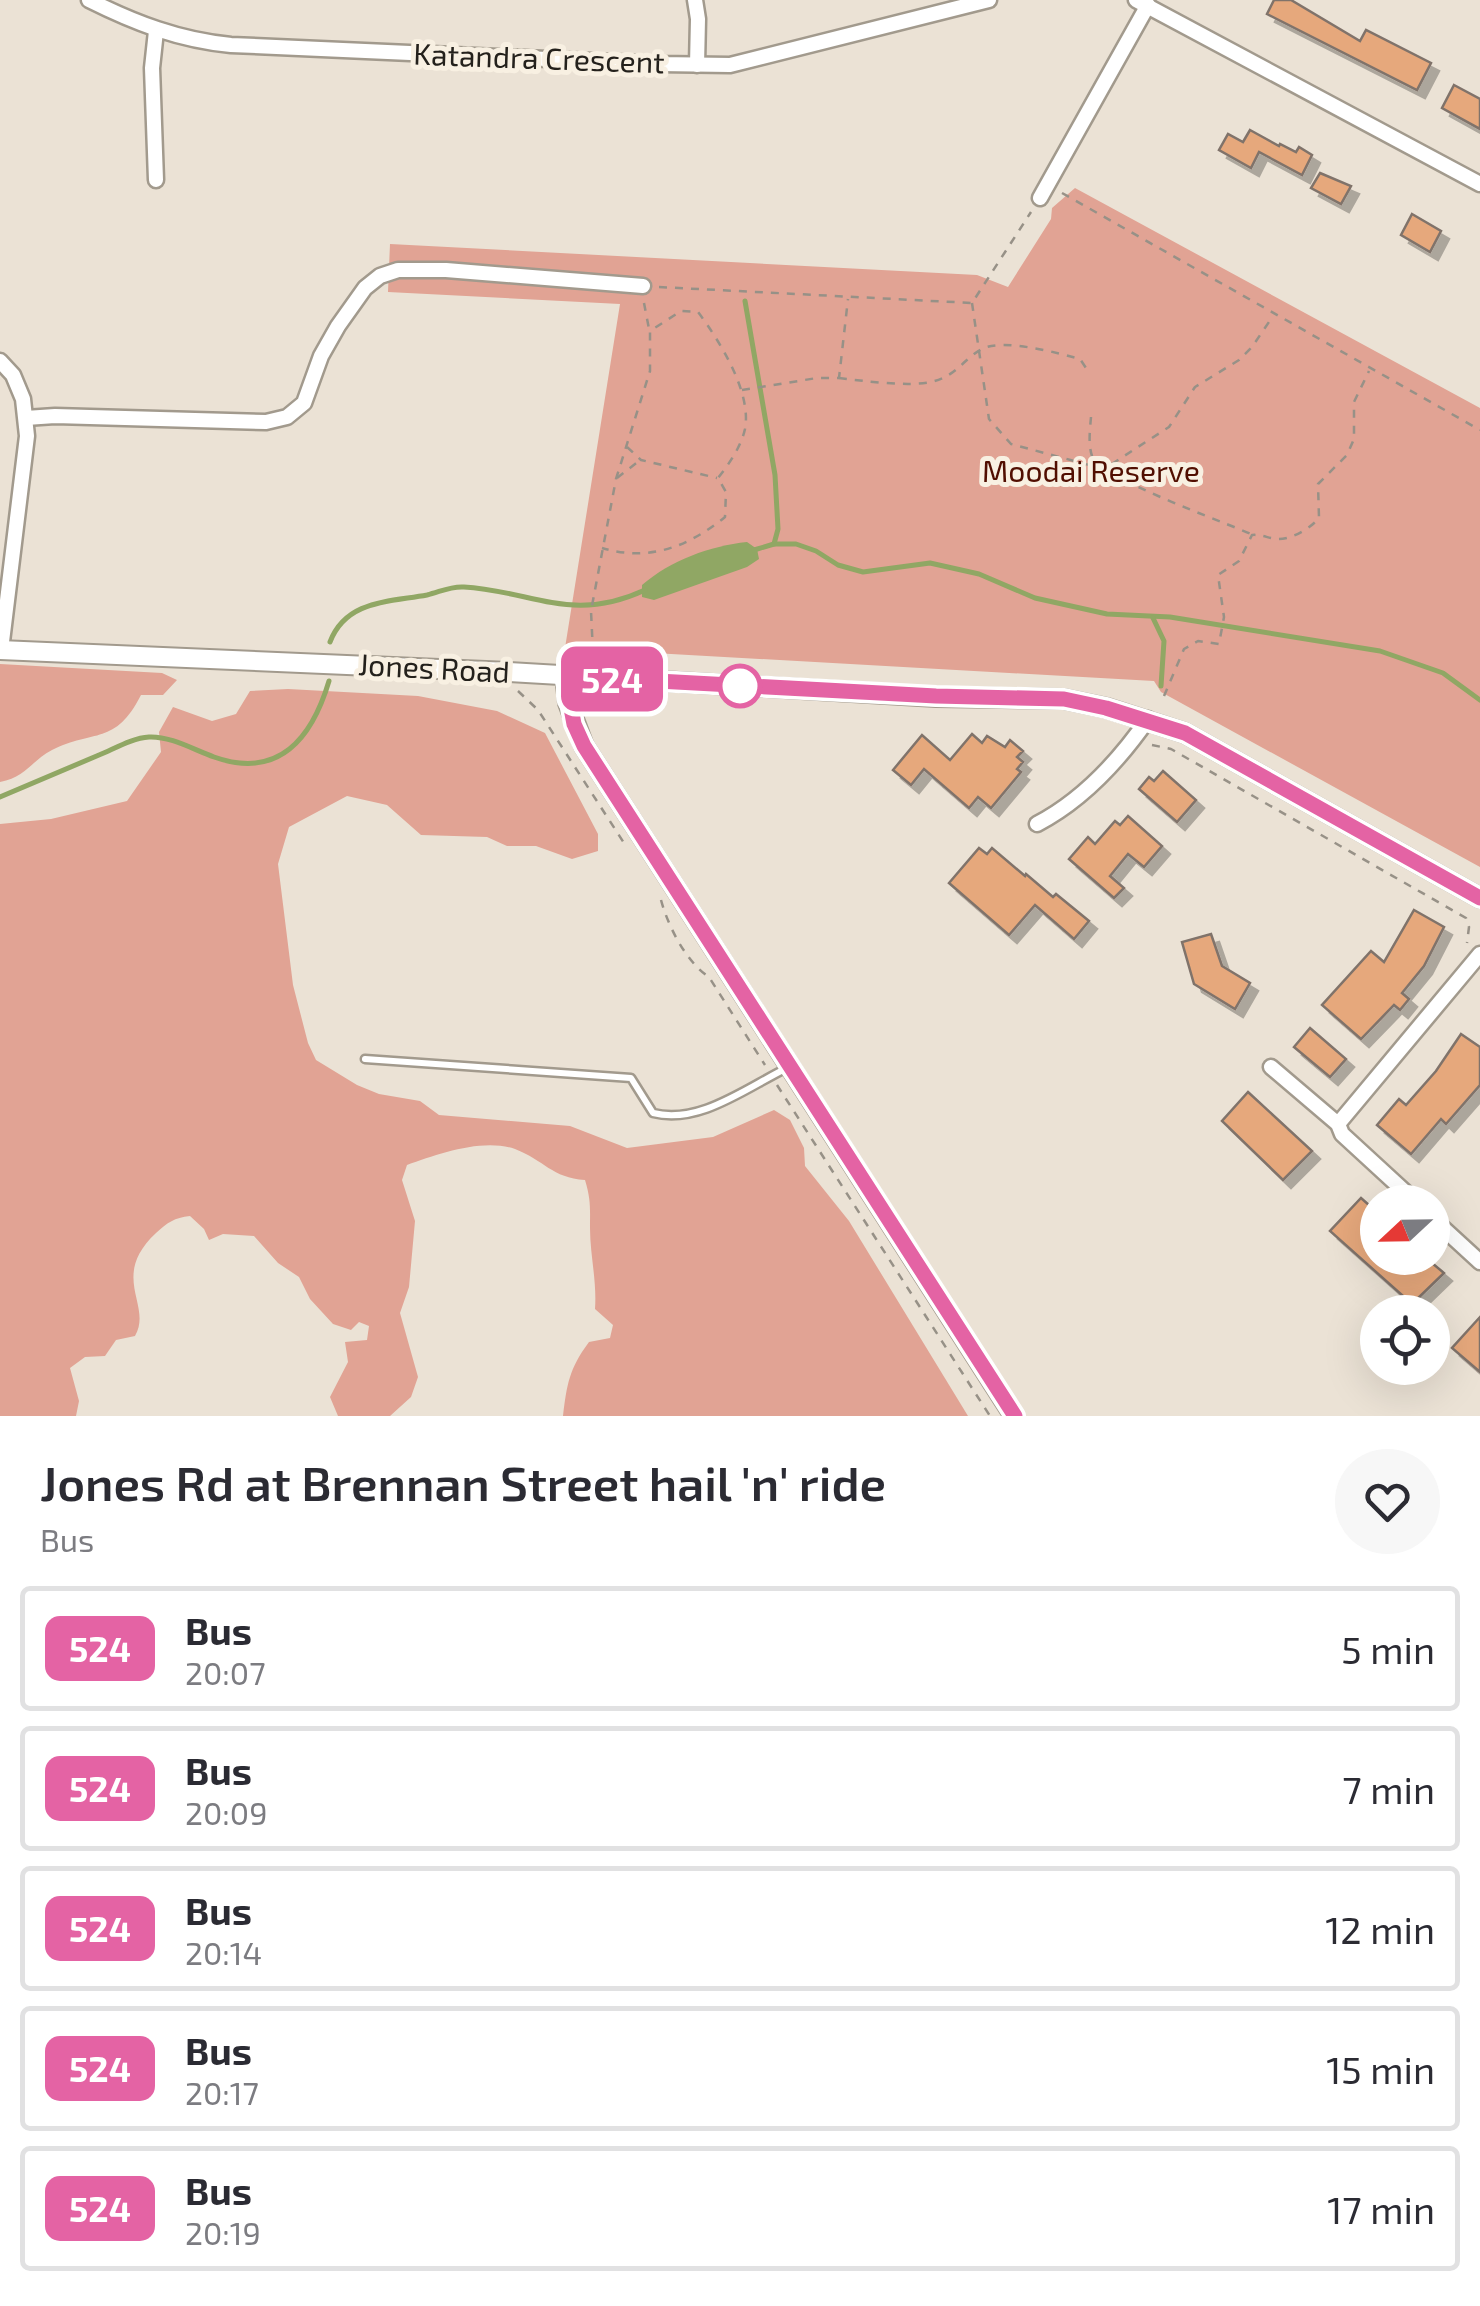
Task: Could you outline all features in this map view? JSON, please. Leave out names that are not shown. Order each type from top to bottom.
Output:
[{"type":"street","name":"Katandra Crescent","points":[[89,0],[156,31],[196,42],[697,64],[761,59],[989,0]]},
{"type":"street","points":[[695,0],[697,64]]},
{"type":"street","points":[[1044,191],[1142,3],[1480,184]]},
{"type":"street","points":[[156,31],[152,68],[156,180]]},
{"type":"street","points":[[26,418],[266,422],[287,416],[304,404],[321,356],[364,288],[380,276],[398,270],[446,270],[642,286]]},
{"type":"street","points":[[0,361],[13,375],[26,418],[25,463],[0,650]]},
{"type":"street","name":"Jones Road","points":[[0,650],[1064,699],[1185,733],[1480,898]]},
{"type":"street","points":[[565,676],[574,724],[584,746],[1014,1416]]},
{"type":"street","points":[[1036,824],[1068,808],[1124,753],[1148,720]]},
{"type":"street","points":[[1338,1124],[1480,954]]},
{"type":"street","points":[[1270,1067],[1338,1124],[1342,1134],[1398,1185]]},
{"type":"street","points":[[1450,1234],[1480,1262]]},
{"type":"lane","points":[[365,1059],[631,1078],[653,1113],[670,1117],[697,1113],[790,1066]]},
{"type":"path","points":[[1370,369],[1354,402],[1354,438],[1347,455],[1318,484],[1319,518],[1314,524],[1278,539],[1259,533],[1252,535],[1137,488],[1104,469],[1011,444],[989,420],[972,304],[1044,191],[1274,314],[1480,430]]},
{"type":"path","points":[[593,654],[591,611],[602,548],[616,479],[650,370],[650,331],[642,286],[972,304]]},
{"type":"path","points":[[838,378],[848,297]]},
{"type":"path","points":[[650,331],[681,311],[698,312],[722,346],[741,390],[746,426],[732,460],[718,478]]},
{"type":"path","points":[[1104,469],[1169,427],[1195,387],[1252,348],[1274,314]]},
{"type":"path","points":[[741,390],[816,378],[928,383],[957,372],[979,350],[1002,345],[1057,352],[1080,359],[1086,368],[1090,366]]},
{"type":"path","points":[[1091,417],[1092,455],[1104,469]]},
{"type":"path","points":[[602,548],[626,555],[696,540],[725,517],[726,492],[718,478],[641,460],[626,446]]},
{"type":"path","points":[[616,479],[641,460]]},
{"type":"path","points":[[1164,696],[1184,649],[1198,641],[1213,646],[1221,639],[1224,617],[1218,575],[1239,561],[1252,535]]},
{"type":"path","points":[[509,672],[508,690],[518,691],[530,700],[630,852]]},
{"type":"path","points":[[1150,744],[1171,749],[1466,918],[1470,934],[1465,942]]},
{"type":"path","points":[[661,900],[666,920],[699,970],[709,977],[990,1416]]},
{"type":"green space","name":"Moodai Reserve","points":[[1075,188],[1480,408],[1480,867],[1161,692],[1154,681],[565,648],[620,304],[388,292],[390,244],[977,275],[1008,287],[1051,219],[1052,208]]},
{"type":"green space","points":[[0,664],[162,673],[177,680],[163,695],[141,695],[122,722],[112,729],[52,750],[16,776],[0,782]]},
{"type":"green space","points":[[288,689],[418,696],[497,711],[545,733],[598,834],[598,851],[572,859],[536,846],[507,846],[487,837],[421,835],[387,805],[347,796],[289,827],[278,864],[293,985],[316,1060],[357,1085],[379,1094],[420,1101],[439,1115],[570,1126],[627,1148],[713,1137],[774,1110],[790,1120],[804,1148],[805,1166],[849,1221],[968,1416],[563,1416],[577,1360],[589,1342],[610,1338],[613,1325],[595,1309],[587,1187],[585,1180],[564,1176],[525,1153],[489,1145],[407,1165],[402,1180],[415,1221],[409,1287],[400,1313],[418,1377],[411,1397],[390,1416],[338,1416],[330,1397],[348,1362],[345,1342],[367,1340],[369,1326],[359,1322],[351,1330],[333,1324],[310,1299],[299,1277],[278,1263],[254,1236],[223,1234],[209,1240],[190,1216],[175,1219],[160,1229],[135,1263],[139,1324],[135,1336],[116,1340],[105,1356],[85,1357],[70,1368],[79,1401],[76,1416],[0,1416],[0,824],[51,819],[127,801],[161,752],[159,732],[173,707],[212,721],[236,714],[250,691]]},
{"type":"shaded area","points":[[747,542],[757,549],[759,559],[747,567],[654,600],[642,597],[642,585],[678,561]]},
{"type":"building","points":[[1274,0],[1291,0],[1360,41],[1366,30],[1431,63],[1417,90],[1267,14]]},
{"type":"building","points":[[1454,85],[1480,99],[1480,129],[1442,108]]},
{"type":"building","points":[[1250,130],[1279,146],[1296,152],[1299,147],[1312,155],[1302,175],[1259,152],[1251,168],[1219,150],[1228,134],[1243,142]]},
{"type":"building","points":[[1320,173],[1351,186],[1341,204],[1311,188]]},
{"type":"building","points":[[1412,214],[1441,231],[1430,252],[1401,235]]},
{"type":"building","points":[[972,734],[982,743],[987,736],[1005,747],[1010,740],[1023,751],[1017,757],[1023,762],[1017,769],[1021,772],[991,808],[978,797],[969,808],[924,769],[911,785],[893,770],[922,735],[950,760]]},
{"type":"building","points":[[1163,771],[1196,800],[1177,822],[1139,789],[1149,777],[1154,781]]},
{"type":"building","points":[[1128,816],[1162,846],[1144,867],[1128,854],[1110,876],[1124,888],[1114,898],[1069,859],[1088,837],[1095,844],[1115,821],[1120,825]]},
{"type":"building","points":[[979,848],[987,854],[992,848],[1089,921],[1074,939],[1035,905],[1009,935],[949,883]]},
{"type":"building","points":[[1414,910],[1444,927],[1424,966],[1402,993],[1409,999],[1400,1010],[1394,1005],[1361,1039],[1322,1005],[1371,951],[1384,962]]},
{"type":"building","points":[[1211,934],[1222,966],[1250,983],[1235,1009],[1194,984],[1182,942]]},
{"type":"building","points":[[1310,1028],[1346,1059],[1330,1077],[1294,1047]]},
{"type":"building","points":[[1461,1034],[1480,1047],[1480,1085],[1446,1124],[1441,1119],[1411,1154],[1377,1125],[1399,1099],[1406,1105]]},
{"type":"building","points":[[1248,1092],[1312,1151],[1283,1180],[1222,1121]]},
{"type":"building","points":[[1360,1199],[1360,1258],[1330,1231]]},
{"type":"building","points":[[1379,1275],[1442,1275],[1421,1295],[1402,1295]]},
{"type":"building","points":[[1480,1317],[1480,1372],[1452,1348]]},
{"type":"waterway","points":[[745,301],[775,475],[778,529],[774,544]]},
{"type":"waterway","points":[[754,550],[774,544],[796,544],[838,565],[863,572],[930,563],[979,574],[1035,598],[1107,614],[1170,617],[1380,651],[1443,673],[1480,700]]},
{"type":"waterway","points":[[330,642],[347,618],[370,605],[454,587],[574,605],[619,600],[645,590]]},
{"type":"waterway","points":[[1153,618],[1164,641],[1161,686]]},
{"type":"waterway","points":[[0,797],[143,738],[166,739],[237,763],[274,758],[302,736],[329,681]]},
{"type":"bus line","name":"524","points":[[1015,1416],[584,746],[574,724],[565,676],[1064,699],[1106,708],[1185,733],[1480,898]]}]
